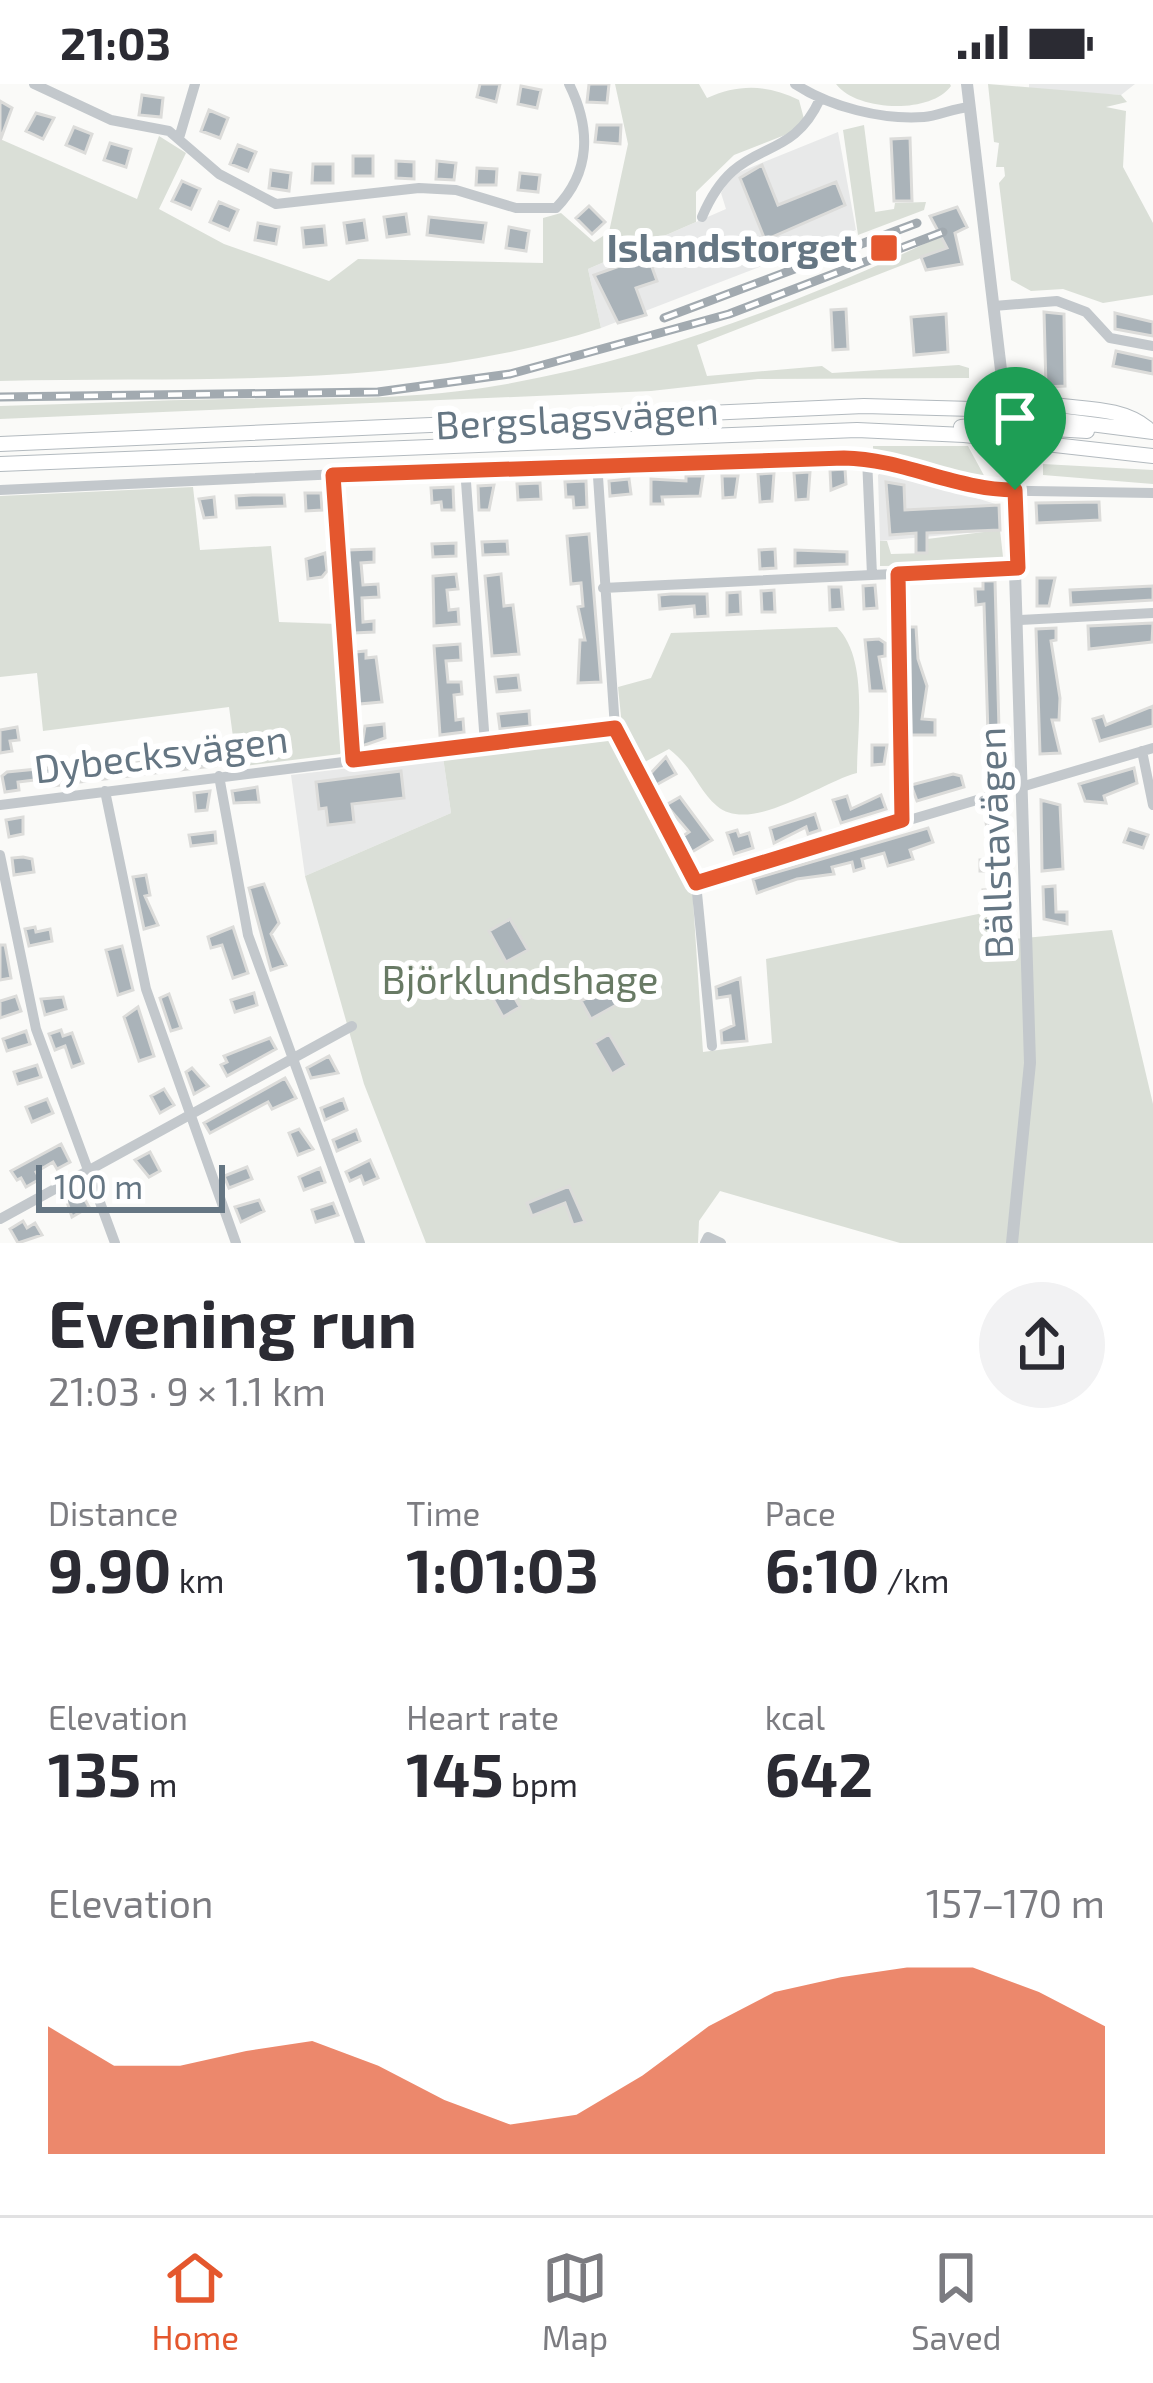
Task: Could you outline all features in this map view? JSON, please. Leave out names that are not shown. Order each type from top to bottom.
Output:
[{"type":"main road","points":[[1003,386],[1028,402],[1129,418],[1152,434]]},
{"type":"main road","name":"Bergslagsvägen","points":[[0,444],[864,406],[1006,412],[1152,434]]},
{"type":"main road","points":[[789,431],[813,423],[981,427],[1006,412],[1011,440],[1044,428],[1152,434]]},
{"type":"main road","name":"Bergslagsvägen","points":[[0,464],[789,431],[1011,440],[1153,456]]},
{"type":"street","points":[[34,84],[69,105],[178,138],[219,174],[276,205],[419,188],[456,190],[516,208],[556,208],[574,190],[586,139],[569,84]]},
{"type":"street","points":[[178,138],[195,84]]},
{"type":"street","points":[[795,84],[820,99],[879,113],[929,117],[970,107]]},
{"type":"street","points":[[968,84],[1006,412]]},
{"type":"street","points":[[702,217],[717,183],[733,166],[802,133],[820,99]]},
{"type":"street","points":[[994,306],[1057,301],[1086,312],[1110,338],[1153,346]]},
{"type":"street","name":"Bällstavägen","points":[[1011,440],[1030,1063],[1012,1243]]},
{"type":"street","points":[[867,458],[872,575]]},
{"type":"street","name":"Bergslagsvägen","points":[[0,490],[597,462],[867,458],[976,490],[1153,493]]},
{"type":"street","points":[[597,462],[615,728],[696,883],[712,1046]]},
{"type":"street","points":[[465,468],[485,744]]},
{"type":"street","points":[[333,475],[353,760]]},
{"type":"street","points":[[603,588],[1018,568]]},
{"type":"street","points":[[898,574],[902,820]]},
{"type":"street","points":[[1020,620],[1153,613]]},
{"type":"street","name":"Dybecksvägen","points":[[0,806],[615,728]]},
{"type":"street","points":[[696,883],[1147,750],[1153,805]]},
{"type":"street","points":[[219,776],[248,935],[360,1243]]},
{"type":"street","points":[[105,791],[146,988],[236,1243]]},
{"type":"street","points":[[0,855],[37,1029],[115,1243]]},
{"type":"street","points":[[0,1219],[352,1026]]},
{"type":"street","points":[[706,1240],[721,1243]]},
{"type":"shaded area","points":[[1029,84],[1135,84],[1121,95],[1029,90]]},
{"type":"shaded area","points":[[838,132],[856,230],[601,328],[588,269],[726,209],[721,193],[732,175]]},
{"type":"shaded area","points":[[884,470],[999,505],[1000,530],[880,541],[878,475]]},
{"type":"shaded area","points":[[443,757],[451,813],[305,876],[291,775]]},
{"type":"green space","points":[[615,84],[699,84],[707,98],[741,88],[764,89],[799,100],[804,119],[790,133],[734,155],[696,192],[696,222],[588,269],[601,328],[528,348],[379,371],[228,379],[0,381],[0,139],[137,199],[159,136],[186,153],[159,209],[224,244],[329,281],[358,259],[543,263],[543,218],[561,213],[594,242],[609,232],[628,144]]},
{"type":"green space","points":[[836,84],[951,86],[927,102],[893,106],[859,100]]},
{"type":"green space","points":[[988,84],[1121,95],[1127,102],[1106,107],[1126,111],[1123,167],[1153,223],[1153,295],[1103,303],[1063,289],[1031,291],[1011,280],[999,183],[1005,176],[1004,167],[996,167],[999,143],[994,142]]},
{"type":"green space","points":[[864,125],[875,212],[894,209],[895,203],[926,202],[924,210],[858,235],[843,130]]},
{"type":"green space","points":[[941,236],[949,247],[697,345],[707,376],[822,366],[832,373],[959,365],[969,368],[969,378],[758,379],[651,391],[0,419],[0,406],[399,396],[558,374],[726,325],[835,284]]},
{"type":"green space","points":[[968,446],[987,481],[873,449]]},
{"type":"green space","points":[[1043,464],[1153,470],[1153,484],[1043,475]]},
{"type":"green space","points":[[193,487],[200,550],[271,546],[279,622],[337,624],[347,746],[340,754],[237,767],[229,707],[43,731],[37,673],[0,677],[0,496]]},
{"type":"green space","points":[[1000,530],[1003,557],[996,565],[880,566],[880,541],[887,541],[891,554],[927,553],[927,539]]},
{"type":"green space","points":[[837,627],[854,658],[857,676],[857,773],[786,804],[748,814],[717,806],[669,749],[641,764],[622,726],[618,687],[651,678],[671,633]]},
{"type":"green space","name":"Björklundshage","points":[[603,737],[622,749],[692,885],[703,1052],[772,1043],[766,959],[1011,907],[1013,939],[1112,930],[1153,1104],[1153,1243],[900,1243],[720,1191],[699,1221],[698,1243],[426,1243],[364,1084],[305,876],[451,813],[443,757]]},
{"type":"building","points":[[480,84],[500,84],[496,102],[477,97]]},
{"type":"building","points":[[589,84],[609,84],[607,103],[587,102]]},
{"type":"building","points":[[521,86],[541,90],[537,108],[518,104]]},
{"type":"building","points":[[142,95],[163,98],[161,117],[139,115]]},
{"type":"building","points":[[0,101],[12,108],[0,141]]},
{"type":"building","points":[[209,110],[228,118],[220,138],[201,131]]},
{"type":"building","points":[[36,113],[54,118],[43,139],[26,131]]},
{"type":"building","points":[[597,125],[621,125],[620,144],[595,142]]},
{"type":"building","points":[[74,127],[92,134],[85,153],[66,145]]},
{"type":"building","points":[[910,138],[912,201],[894,201],[891,139]]},
{"type":"building","points":[[110,143],[131,149],[126,167],[104,160]]},
{"type":"building","points":[[238,145],[256,152],[248,171],[230,164]]},
{"type":"building","points":[[353,156],[373,156],[373,176],[353,176]]},
{"type":"building","points":[[396,161],[414,162],[414,179],[396,178]]},
{"type":"building","points":[[437,161],[456,163],[454,180],[436,179]]},
{"type":"building","points":[[313,164],[333,164],[333,183],[312,183]]},
{"type":"building","points":[[762,165],[778,205],[836,182],[845,205],[765,240],[740,178]]},
{"type":"building","points":[[477,168],[497,169],[496,185],[476,185]]},
{"type":"building","points":[[271,170],[291,173],[289,191],[269,188]]},
{"type":"building","points":[[520,173],[540,175],[538,192],[518,190]]},
{"type":"building","points":[[182,181],[200,189],[191,209],[172,201]]},
{"type":"building","points":[[219,202],[238,210],[229,230],[210,222]]},
{"type":"building","points":[[589,206],[605,222],[592,234],[576,218]]},
{"type":"building","points":[[957,207],[967,227],[955,233],[962,264],[926,270],[921,257],[947,248],[930,216]]},
{"type":"building","points":[[406,214],[409,234],[387,237],[384,217]]},
{"type":"building","points":[[429,217],[486,223],[483,242],[427,235]]},
{"type":"building","points":[[364,220],[367,240],[347,243],[344,223]]},
{"type":"building","points":[[258,223],[279,227],[276,244],[255,240]]},
{"type":"building","points":[[324,226],[326,245],[304,247],[302,228]]},
{"type":"building","points":[[509,227],[529,231],[526,251],[506,248]]},
{"type":"building","points":[[648,256],[657,281],[636,288],[646,315],[618,323],[594,275]]},
{"type":"building","points":[[846,309],[848,349],[833,350],[831,310]]},
{"type":"building","points":[[1044,312],[1064,314],[1065,386],[1046,387]]},
{"type":"building","points":[[1115,313],[1153,322],[1153,336],[1115,329]]},
{"type":"building","points":[[946,314],[948,352],[914,355],[911,317]]},
{"type":"building","points":[[1116,351],[1153,359],[1153,374],[1113,366]]},
{"type":"building","points":[[845,469],[846,484],[831,490],[830,470]]},
{"type":"building","points":[[810,472],[808,499],[796,500],[794,473]]},
{"type":"building","points":[[774,473],[772,501],[760,502],[758,474]]},
{"type":"building","points":[[686,476],[703,476],[700,496],[662,497],[663,504],[651,504],[651,479],[686,481]]},
{"type":"building","points":[[722,476],[738,476],[735,497],[723,498]]},
{"type":"building","points":[[629,479],[631,494],[610,496],[609,481]]},
{"type":"building","points":[[586,481],[587,507],[574,508],[573,497],[566,497],[565,482]]},
{"type":"building","points":[[886,482],[904,485],[905,510],[999,505],[1000,530],[927,533],[927,553],[916,553],[916,533],[890,535]]},
{"type":"building","points":[[540,483],[541,499],[518,500],[517,484]]},
{"type":"building","points":[[494,485],[489,510],[479,510],[478,486]]},
{"type":"building","points":[[453,487],[454,510],[442,510],[441,502],[432,503],[431,488]]},
{"type":"building","points":[[305,493],[321,493],[322,510],[306,511]]},
{"type":"building","points":[[284,495],[285,506],[237,508],[236,496]]},
{"type":"building","points":[[214,497],[216,517],[204,518],[199,499]]},
{"type":"building","points":[[1099,502],[1100,520],[1037,523],[1036,503]]},
{"type":"building","points":[[589,534],[601,682],[578,683],[580,640],[585,640],[578,607],[583,606],[581,583],[571,584],[567,536]]},
{"type":"building","points":[[507,541],[508,554],[483,555],[482,542]]},
{"type":"building","points":[[456,543],[456,556],[433,557],[432,544]]},
{"type":"building","points":[[374,549],[374,562],[361,563],[363,585],[378,584],[379,597],[362,598],[363,622],[374,621],[374,632],[354,633],[348,550]]},
{"type":"building","points":[[775,549],[776,568],[760,569],[759,550]]},
{"type":"building","points":[[795,550],[847,552],[847,564],[795,566]]},
{"type":"building","points":[[325,553],[327,571],[308,579],[306,559]]},
{"type":"building","points":[[456,574],[458,589],[447,590],[449,610],[458,609],[459,624],[434,626],[433,576]]},
{"type":"building","points":[[501,574],[504,606],[513,605],[519,654],[492,656],[485,576]]},
{"type":"building","points":[[1037,578],[1055,578],[1049,606],[1037,606]]},
{"type":"building","points":[[983,581],[995,581],[1000,766],[989,767],[984,604],[976,605],[975,589],[983,589]]},
{"type":"building","points":[[875,585],[877,608],[864,609],[863,586]]},
{"type":"building","points":[[1153,586],[1153,600],[1071,605],[1070,590]]},
{"type":"building","points":[[829,587],[841,587],[843,609],[830,610]]},
{"type":"building","points":[[774,590],[775,612],[762,612],[761,591]]},
{"type":"building","points":[[740,592],[741,614],[727,615],[727,593]]},
{"type":"building","points":[[707,594],[708,616],[695,617],[694,606],[660,609],[659,595]]},
{"type":"building","points":[[1153,623],[1152,642],[1089,649],[1088,626]]},
{"type":"building","points":[[909,627],[916,627],[918,659],[927,686],[922,719],[935,720],[935,735],[911,735]]},
{"type":"building","points":[[1056,628],[1056,640],[1051,641],[1060,698],[1059,720],[1052,720],[1060,753],[1040,754],[1036,629]]},
{"type":"building","points":[[865,640],[885,643],[885,656],[879,657],[885,691],[870,691]]},
{"type":"building","points":[[460,644],[461,660],[446,661],[448,682],[461,682],[462,694],[454,695],[456,720],[463,719],[464,732],[440,735],[434,646]]},
{"type":"building","points":[[366,651],[366,658],[376,657],[382,702],[359,704],[355,652]]},
{"type":"building","points":[[518,675],[520,690],[497,692],[495,677]]},
{"type":"building","points":[[1153,706],[1153,726],[1100,741],[1093,719],[1103,716],[1106,725]]},
{"type":"building","points":[[529,711],[530,726],[500,729],[498,714]]},
{"type":"building","points":[[384,724],[385,738],[362,746],[365,726]]},
{"type":"building","points":[[17,727],[19,740],[10,741],[12,751],[0,753],[0,730]]},
{"type":"building","points":[[228,741],[230,764],[79,782],[77,761],[88,760],[93,769],[142,762],[141,749],[158,747],[159,758],[184,757]]},
{"type":"building","points":[[872,745],[887,745],[884,764],[872,765]]},
{"type":"building","points":[[666,757],[676,774],[656,785],[650,774]]},
{"type":"building","points":[[58,767],[61,785],[44,787],[43,779],[18,782],[19,790],[5,792],[2,776],[7,772]]},
{"type":"building","points":[[1134,768],[1137,783],[1104,796],[1106,803],[1085,801],[1079,784]]},
{"type":"building","points":[[401,771],[404,798],[352,804],[354,822],[328,825],[326,808],[319,809],[316,782]]},
{"type":"building","points":[[961,776],[964,787],[917,801],[911,785]]},
{"type":"building","points":[[257,787],[259,802],[234,803],[232,791]]},
{"type":"building","points":[[210,791],[207,810],[196,811],[194,793]]},
{"type":"building","points":[[881,795],[886,809],[841,823],[833,800],[847,796],[851,809]]},
{"type":"building","points":[[680,797],[712,840],[692,852],[683,836],[689,832],[666,805]]},
{"type":"building","points":[[1041,800],[1060,805],[1063,869],[1042,871]]},
{"type":"building","points":[[815,814],[820,830],[808,834],[806,827],[774,843],[770,828]]},
{"type":"building","points":[[23,817],[23,834],[9,837],[6,820]]},
{"type":"building","points":[[986,822],[1001,822],[1004,871],[980,871],[980,860],[991,860]]},
{"type":"building","points":[[928,828],[933,842],[910,850],[913,859],[888,866],[884,853],[862,859],[864,868],[854,871],[852,862],[832,867],[834,874],[797,879],[757,893],[753,879]]},
{"type":"building","points":[[1129,829],[1148,835],[1143,848],[1124,842]]},
{"type":"building","points":[[737,830],[739,836],[749,833],[753,848],[734,854],[727,833]]},
{"type":"building","points":[[215,832],[216,843],[191,846],[189,835]]},
{"type":"building","points":[[12,858],[32,859],[34,872],[14,875]]},
{"type":"building","points":[[146,875],[150,895],[145,896],[158,925],[144,929],[133,877]]},
{"type":"building","points":[[264,884],[279,923],[271,934],[286,965],[271,970],[249,888]]},
{"type":"building","points":[[1055,886],[1056,912],[1067,912],[1067,924],[1044,919],[1043,887]]},
{"type":"building","points":[[1003,889],[1004,905],[984,906],[983,890]]},
{"type":"building","points":[[510,919],[528,950],[506,962],[489,931]]},
{"type":"building","points":[[35,927],[36,932],[50,929],[52,941],[29,946],[25,929]]},
{"type":"building","points":[[233,927],[248,973],[233,978],[222,945],[211,948],[208,937]]},
{"type":"building","points":[[0,945],[5,945],[11,978],[0,980]]},
{"type":"building","points":[[122,946],[133,990],[118,995],[106,950]]},
{"type":"building","points":[[501,974],[520,1007],[503,1017],[484,983]]},
{"type":"building","points":[[740,978],[747,1041],[722,1043],[721,1031],[734,1025],[730,996],[717,998],[716,987]]},
{"type":"building","points":[[618,982],[627,999],[591,1019],[581,1001]]},
{"type":"building","points":[[254,993],[257,1005],[235,1012],[231,1000]]},
{"type":"building","points":[[169,994],[181,1028],[171,1031],[160,998]]},
{"type":"building","points":[[16,996],[21,1011],[0,1018],[0,1001]]},
{"type":"building","points":[[63,997],[66,1009],[45,1015],[41,999]]},
{"type":"building","points":[[138,1007],[154,1056],[139,1061],[124,1017]]},
{"type":"building","points":[[61,1030],[63,1036],[72,1033],[83,1063],[72,1067],[65,1046],[55,1050],[49,1034]]},
{"type":"building","points":[[26,1031],[30,1044],[7,1051],[3,1039]]},
{"type":"building","points":[[609,1034],[627,1065],[612,1074],[594,1043]]},
{"type":"building","points":[[270,1038],[276,1049],[227,1076],[221,1065],[227,1062],[224,1056]]},
{"type":"building","points":[[329,1056],[338,1073],[311,1078],[307,1068]]},
{"type":"building","points":[[37,1065],[41,1077],[18,1084],[14,1072]]},
{"type":"building","points":[[192,1068],[208,1086],[194,1094],[186,1072]]},
{"type":"building","points":[[285,1078],[296,1098],[272,1109],[268,1102],[210,1133],[204,1123]]},
{"type":"building","points":[[164,1089],[174,1105],[160,1113],[151,1096]]},
{"type":"building","points":[[47,1099],[53,1113],[32,1122],[26,1107]]},
{"type":"building","points":[[343,1099],[347,1110],[325,1120],[321,1108]]},
{"type":"building","points":[[299,1129],[313,1149],[298,1155],[289,1133]]},
{"type":"building","points":[[356,1130],[360,1141],[337,1151],[333,1140]]},
{"type":"building","points":[[61,1144],[70,1162],[57,1169],[53,1162],[36,1172],[40,1179],[26,1187],[21,1178],[17,1180],[11,1171]]},
{"type":"building","points":[[150,1152],[160,1171],[149,1177],[135,1160]]},
{"type":"building","points":[[370,1160],[378,1178],[364,1184],[361,1176],[350,1181],[346,1172]]},
{"type":"building","points":[[247,1167],[252,1179],[229,1188],[224,1176]]},
{"type":"building","points":[[320,1168],[325,1182],[304,1190],[299,1177]]},
{"type":"building","points":[[569,1186],[585,1222],[573,1225],[565,1203],[532,1216],[527,1203]]},
{"type":"building","points":[[80,1191],[89,1207],[72,1217],[66,1199]]},
{"type":"building","points":[[259,1200],[264,1211],[241,1222],[235,1207]]},
{"type":"building","points":[[333,1203],[338,1215],[316,1222],[312,1210]]},
{"type":"building","points":[[23,1221],[27,1228],[35,1223],[42,1235],[18,1243],[10,1229]]},
{"type":"railway","points":[[664,318],[917,223]]},
{"type":"railway","points":[[0,397],[378,392],[510,374],[729,314],[943,232]]},
{"type":"place","name":"Islandstorget","points":[[884,248]]},
{"type":"route","points":[[867,458],[976,490],[1015,490],[1018,568],[898,574],[902,820],[696,883],[615,728],[353,760],[333,475],[597,462],[867,458]]}]
